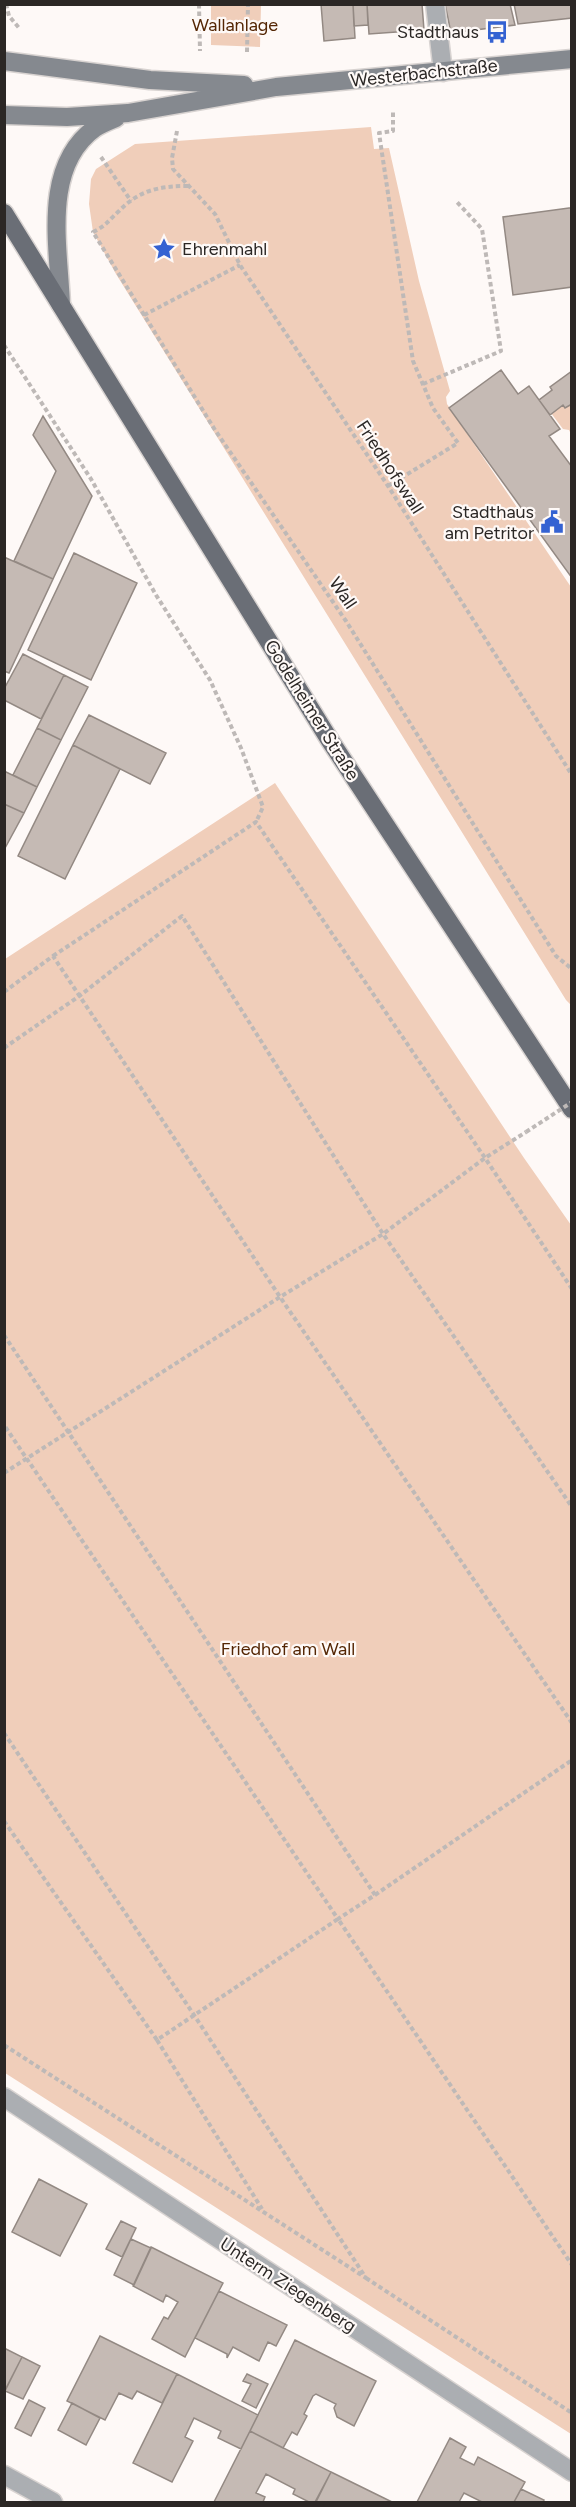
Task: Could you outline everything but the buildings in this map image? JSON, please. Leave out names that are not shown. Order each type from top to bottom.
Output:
[{"type":"main road","name":"Westerbachstraße","points":[[4,115],[67,117],[128,113],[276,87],[572,59]]},
{"type":"main road","name":"Westerbachstraße","points":[[4,62],[150,80],[276,87]]},
{"type":"main road","name":"Westerbachstraße","points":[[57,194],[67,162],[77,144],[96,127],[128,113]]},
{"type":"main road","name":"Godelheimer Straße","points":[[57,194],[61,305]]},
{"type":"main road","name":"Godelheimer Straße","points":[[4,213],[329,739],[572,1109]]},
{"type":"street","points":[[435,4],[443,72]]},
{"type":"street","name":"Unterm Ziegenberg","points":[[4,2097],[572,2472]]},
{"type":"street","points":[[4,2475],[53,2502]]},
{"type":"path","points":[[6,4],[9,16],[20,28]]},
{"type":"path","points":[[199,4],[200,51]]},
{"type":"path","points":[[247,52],[248,4]]},
{"type":"path","points":[[388,486],[458,443],[433,408],[413,361],[379,132],[393,131],[393,112]]},
{"type":"path","name":"Friedhofswall","points":[[177,130],[172,158],[174,169],[215,214],[240,264],[388,486],[572,775]]},
{"type":"path","points":[[105,161],[131,201],[144,192],[163,186],[188,186]]},
{"type":"path","name":"Wall","points":[[131,201],[108,225],[93,232],[215,430],[346,621],[556,956],[572,969]]},
{"type":"path","points":[[423,384],[501,351],[482,230],[456,201]]},
{"type":"path","points":[[144,315],[240,264]]},
{"type":"path","points":[[4,345],[91,479],[156,595],[210,680],[263,807],[256,822],[53,956],[4,992]]},
{"type":"path","points":[[256,822],[572,1289]]},
{"type":"path","points":[[4,1048],[78,997],[182,916],[382,1234],[572,1507]]},
{"type":"path","points":[[53,956],[78,997],[280,1297],[572,1723]]},
{"type":"path","points":[[4,1473],[382,1234],[485,1158],[501,1150],[572,1102]]},
{"type":"path","points":[[4,1335],[375,1895]]},
{"type":"path","points":[[4,1425],[572,2265]]},
{"type":"path","points":[[4,1733],[195,2015],[366,2278]]},
{"type":"path","points":[[157,2040],[572,1760]]},
{"type":"path","points":[[4,1821],[157,2040],[264,2212]]},
{"type":"path","points":[[4,2045],[572,2413]]},
{"type":"green space","name":"Wallanlage","points":[[211,5],[261,5],[260,47],[211,45]]},
{"type":"green space","points":[[371,127],[374,149],[389,148],[419,281],[450,391],[446,397],[447,404],[571,587],[571,1005],[116,274],[93,232],[89,204],[91,179],[96,169],[135,144]]},
{"type":"green space","points":[[571,404],[571,434],[569,430],[563,429],[551,413],[563,405],[565,408]]},
{"type":"green space","name":"Friedhof am Wall","points":[[275,783],[571,1225],[571,2434],[5,2073],[5,959]]},
{"type":"place","name":"Stadthaus","points":[[497,32]]},
{"type":"place","name":"Ehrenmahl","points":[[164,249]]},
{"type":"place","name":"Stadthaus am Petritor","points":[[552,522]]}]
